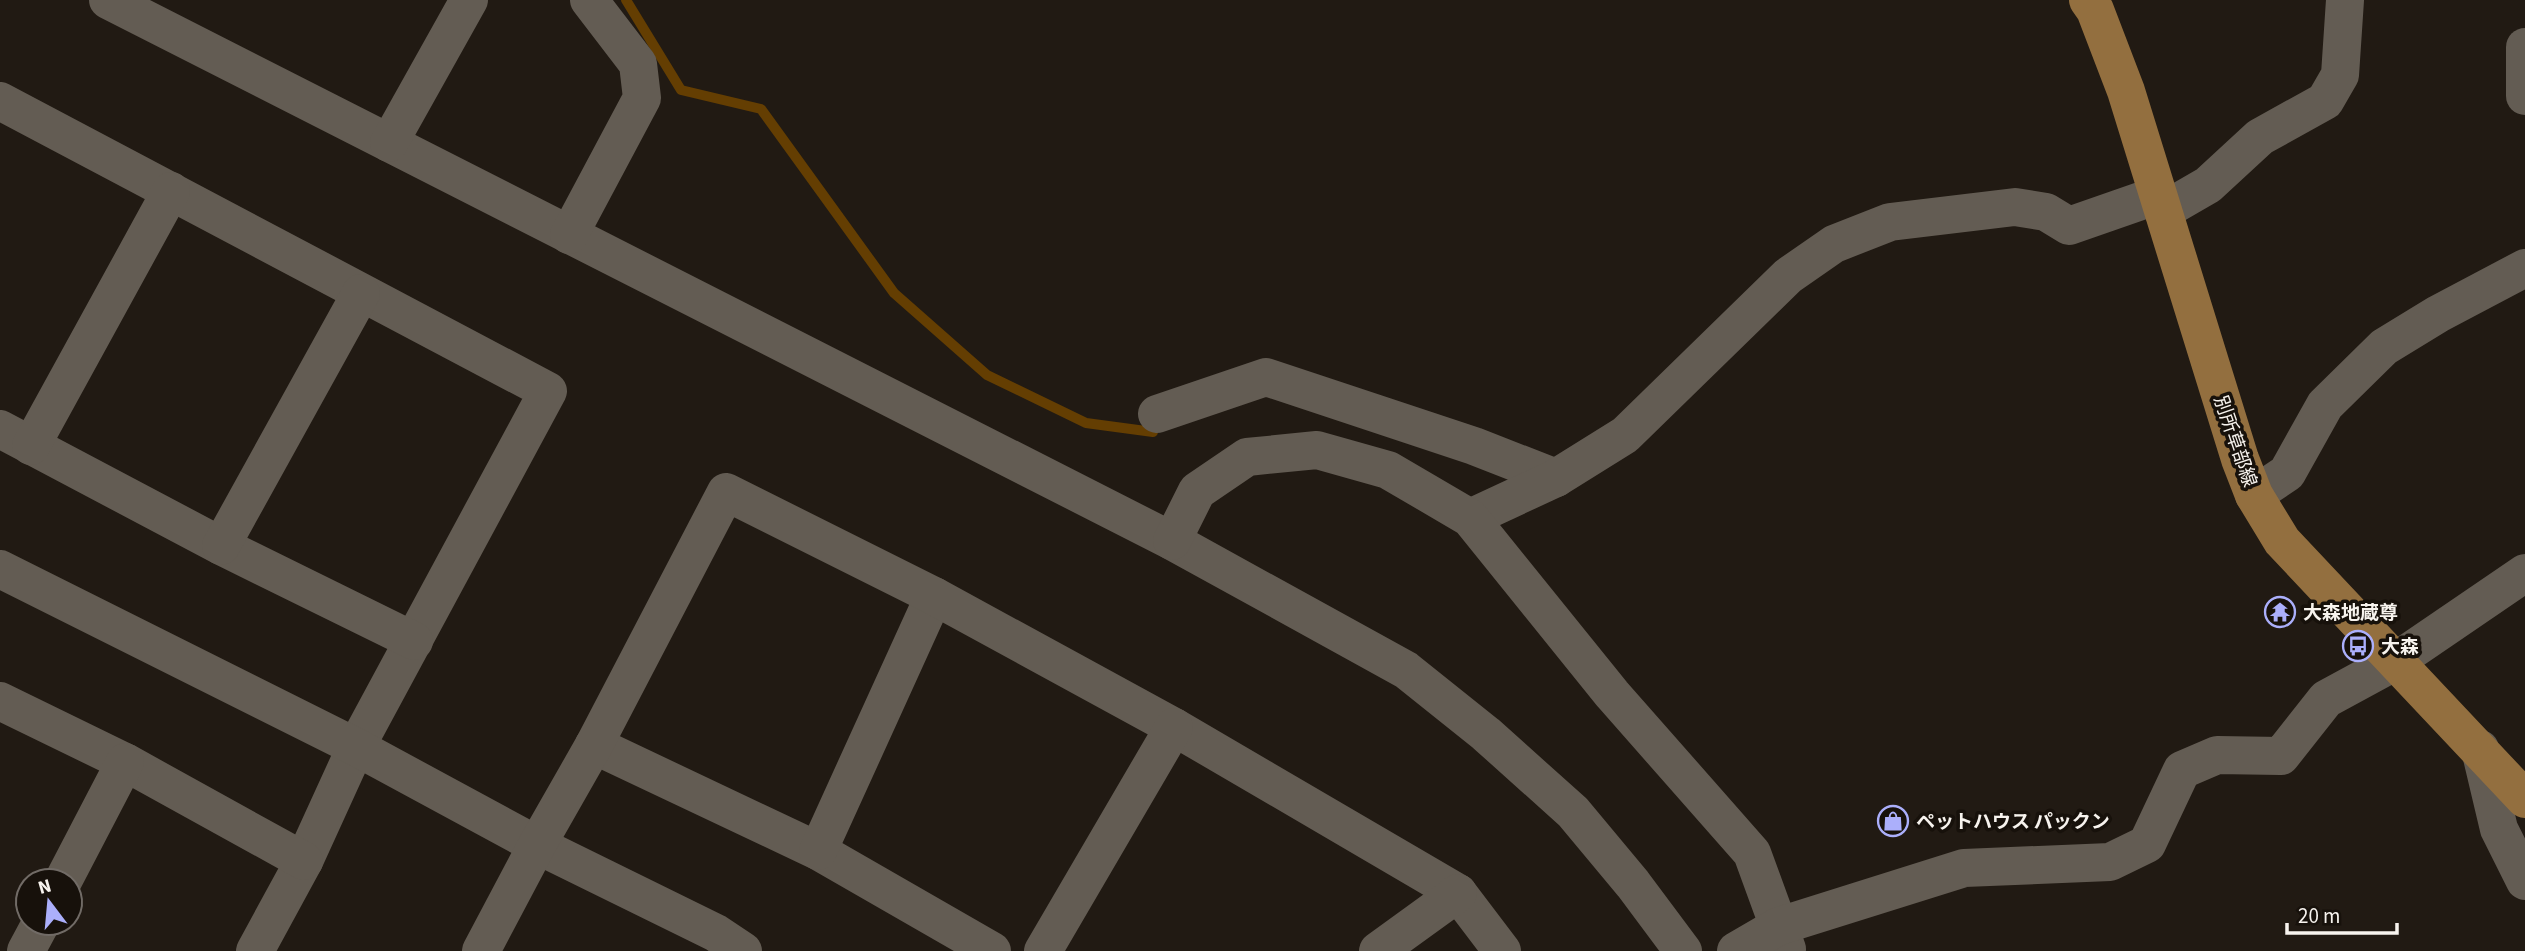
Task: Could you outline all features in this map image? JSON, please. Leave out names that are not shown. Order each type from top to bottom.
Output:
[{"type":"main road","name":"別所草部線","points":[[2088,0],[2095,10],[2126,91],[2240,460],[2254,495],[2282,541],[2525,799]]},
{"type":"street","points":[[108,0],[1172,541],[1406,670],[1486,734],[1573,812],[1633,884],[1683,951]]},
{"type":"street","points":[[569,234],[642,98],[638,64],[589,0]]},
{"type":"street","points":[[1470,518],[1556,478],[1625,435],[1788,276],[1835,244],[1890,222],[2015,207],[2046,212],[2069,226],[2161,203],[2208,185],[2260,137],[2325,102],[2340,75],[2345,0]]},
{"type":"street","points":[[389,142],[456,5]]},
{"type":"street","points":[[2525,47],[2525,96]]},
{"type":"street","points":[[0,101],[548,390],[356,747],[304,861],[256,951]]},
{"type":"street","points":[[171,191],[15,437],[221,547],[414,641]]},
{"type":"street","points":[[2254,495],[2287,473],[2325,405],[2385,347],[2438,314],[2525,268]]},
{"type":"street","points":[[221,547],[361,293]]},
{"type":"street","points":[[1157,414],[1266,377],[1474,446],[1556,478]]},
{"type":"street","points":[[1172,541],[1197,491],[1247,457],[1317,450],[1388,470],[1470,518],[1612,694],[1752,853],[1784,938]]},
{"type":"street","points":[[481,951],[594,745],[726,492],[934,596],[1174,727],[1458,892],[1502,951]]},
{"type":"street","points":[[0,569],[356,747],[537,845],[716,933],[743,951]]},
{"type":"street","points":[[1736,951],[1784,938],[1964,868],[2110,862],[2147,844],[2182,769],[2217,755],[2281,756],[2326,699],[2396,661],[2525,573]]},
{"type":"street","points":[[818,851],[934,596]]},
{"type":"street","points":[[0,701],[125,762],[304,861]]},
{"type":"street","points":[[1043,951],[1174,727]]},
{"type":"street","points":[[594,745],[818,851],[992,951]]},
{"type":"street","points":[[2480,749],[2499,829],[2525,881]]},
{"type":"street","points":[[70,867],[125,762]]},
{"type":"street","points":[[1378,951],[1458,892]]},
{"type":"waterway","points":[[626,0],[681,90],[761,109],[894,293],[987,375],[1086,423],[1153,432]]},
{"type":"place","name":"大森地蔵尊","points":[[2280,612]]},
{"type":"place","name":"大森","points":[[2358,646]]},
{"type":"place","name":"ペットハウス パックン","points":[[1893,821]]}]
